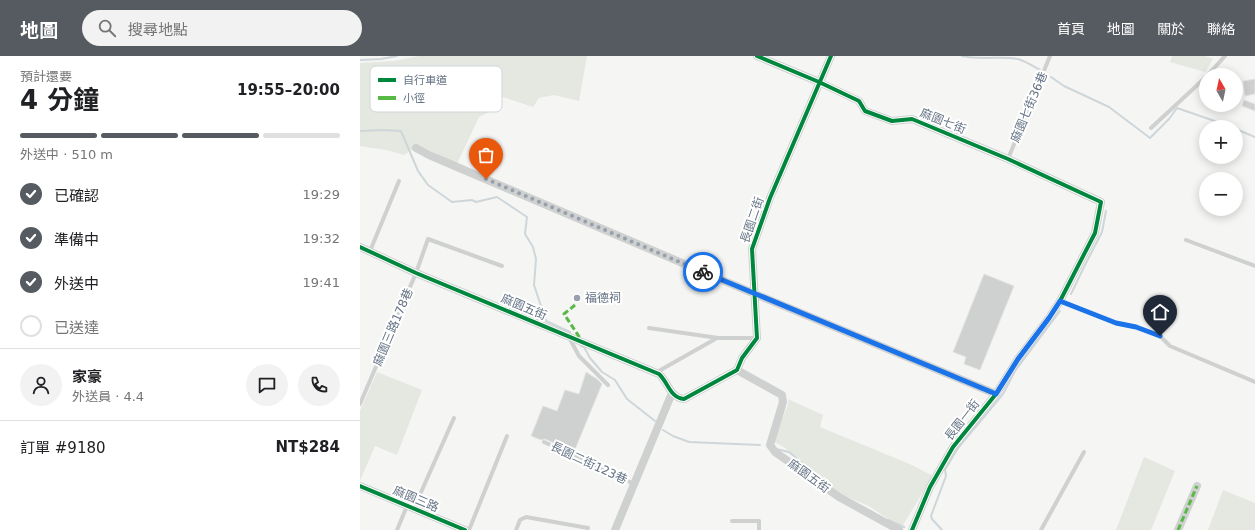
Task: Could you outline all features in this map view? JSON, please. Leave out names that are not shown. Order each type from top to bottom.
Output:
[{"type":"street","name":"麻園七街","points":[[757,56],[859,100],[865,110],[892,121],[912,119],[1008,159],[1101,202]]},
{"type":"street","name":"長園二街","points":[[757,338],[752,249],[770,198],[832,56]]},
{"type":"street","points":[[416,148],[755,294],[996,394]]},
{"type":"street","name":"長園一街","points":[[912,530],[930,487],[953,447],[996,394],[1018,359],[1060,301],[1095,233],[1101,202]]},
{"type":"street","name":"麻園五街","points":[[360,247],[569,337],[657,373],[662,376],[672,393]]},
{"type":"street","points":[[615,530],[672,393],[680,399],[684,399],[737,370],[742,358],[757,338]]},
{"type":"street","name":"麻園五街","points":[[737,370],[782,395],[783,402],[770,446],[775,452],[838,497],[899,530]]},
{"type":"street","name":"麻園三路","points":[[360,486],[465,530]]},
{"type":"street","points":[[1178,530],[1196,486]]},
{"type":"lane","name":"麻園七街36巷","points":[[1008,159],[1050,56]]},
{"type":"lane","points":[[1214,68],[1225,56]]},
{"type":"lane","points":[[1151,128],[1199,83]]},
{"type":"lane","points":[[370,252],[399,181]]},
{"type":"lane","name":"麻園三路178巷","points":[[360,404],[416,272],[428,239],[502,266]]},
{"type":"lane","points":[[1186,240],[1255,266]]},
{"type":"lane","points":[[1060,301],[1116,323],[1136,327],[1160,336],[1170,346],[1255,382]]},
{"type":"lane","points":[[649,328],[718,338],[757,338]]},
{"type":"lane","points":[[569,337],[579,356],[608,385]]},
{"type":"lane","points":[[657,373],[718,338]]},
{"type":"lane","points":[[397,530],[411,507],[454,418]]},
{"type":"lane","points":[[469,530],[507,436]]},
{"type":"lane","name":"長園二街123巷","points":[[544,442],[634,484]]},
{"type":"lane","points":[[1041,530],[1084,452]]},
{"type":"lane","points":[[516,530],[520,520],[526,517],[588,528]]},
{"type":"lane","points":[[732,521],[759,521],[759,530]]},
{"type":"shaded area","points":[[419,56],[587,56],[579,101],[554,95],[539,98],[533,107],[502,97],[502,66],[370,66],[370,112],[489,112],[479,117],[457,164],[419,145],[404,155],[386,150],[360,146],[360,63],[394,61]]},
{"type":"shaded area","points":[[1172,56],[1205,56],[1213,59],[1207,68],[1199,68],[1199,70],[1170,62]]},
{"type":"shaded area","points":[[377,372],[422,390],[397,455],[375,446],[360,481],[360,411]]},
{"type":"shaded area","points":[[788,399],[823,415],[820,427],[912,465],[933,476],[903,525],[900,527],[869,506],[838,493],[784,447],[772,441],[788,405]]},
{"type":"shaded area","points":[[1144,457],[1175,471],[1151,530],[1116,530]]},
{"type":"shaded area","points":[[1223,490],[1255,503],[1255,530],[1208,530]]},
{"type":"building","points":[[1255,79],[1255,94],[1245,96],[1243,81]]},
{"type":"building","points":[[1244,100],[1255,104],[1255,111],[1243,106]]},
{"type":"building","points":[[984,274],[1014,286],[980,370],[964,364],[966,357],[953,352]]},
{"type":"building","points":[[586,372],[602,384],[574,452],[545,439],[541,440],[531,436],[543,406],[557,411],[565,390],[579,394]]},
{"type":"waterway","points":[[360,60],[381,59],[397,56]]},
{"type":"waterway","points":[[962,56],[976,58],[1018,59],[1040,70]]},
{"type":"waterway","points":[[1051,77],[1064,86],[1109,107],[1150,138],[1169,119],[1177,108],[1212,120]]},
{"type":"waterway","points":[[360,131],[401,131],[418,171],[428,185],[452,202],[472,200],[476,202],[497,197],[527,217],[525,234],[533,247],[536,259],[534,285],[546,321],[570,332]]},
{"type":"waterway","points":[[1243,132],[1255,137]]},
{"type":"waterway","points":[[1071,294],[1102,232],[1106,211]]},
{"type":"waterway","points":[[946,468],[958,448],[1003,394],[1015,371],[1060,311]]},
{"type":"waterway","points":[[581,346],[584,347],[590,358],[602,372],[615,380],[627,399],[655,421]]},
{"type":"waterway","points":[[663,430],[673,436],[689,442],[760,445]]},
{"type":"waterway","points":[[776,449],[789,452],[825,482]]},
{"type":"waterway","points":[[942,530],[931,516],[946,476],[945,469]]},
{"type":"waterway","points":[[888,520],[904,527]]},
{"type":"marked path","points":[[575,305],[564,314],[582,341]]},
{"type":"marked path","points":[[1178,530],[1197,486]]},
{"type":"cycle path","points":[[757,56],[819,82],[859,101],[865,111],[892,121],[912,119],[1008,159],[1101,202],[1095,233],[1060,301],[1018,359],[996,394],[953,447],[930,487],[912,530]]},
{"type":"cycle path","points":[[360,247],[416,273],[659,374],[672,393],[675,396],[684,399],[737,370],[742,358],[757,338],[752,249],[770,198],[831,56]]},
{"type":"cycle path","points":[[360,486],[465,530]]},
{"type":"way so far","points":[[486,179],[703,272]]},
{"type":"place","name":"福德祠","points":[[577,298]]},
{"type":"route","points":[[703,272],[996,394],[1018,359],[1060,301],[1116,323],[1136,327],[1160,336]]}]
